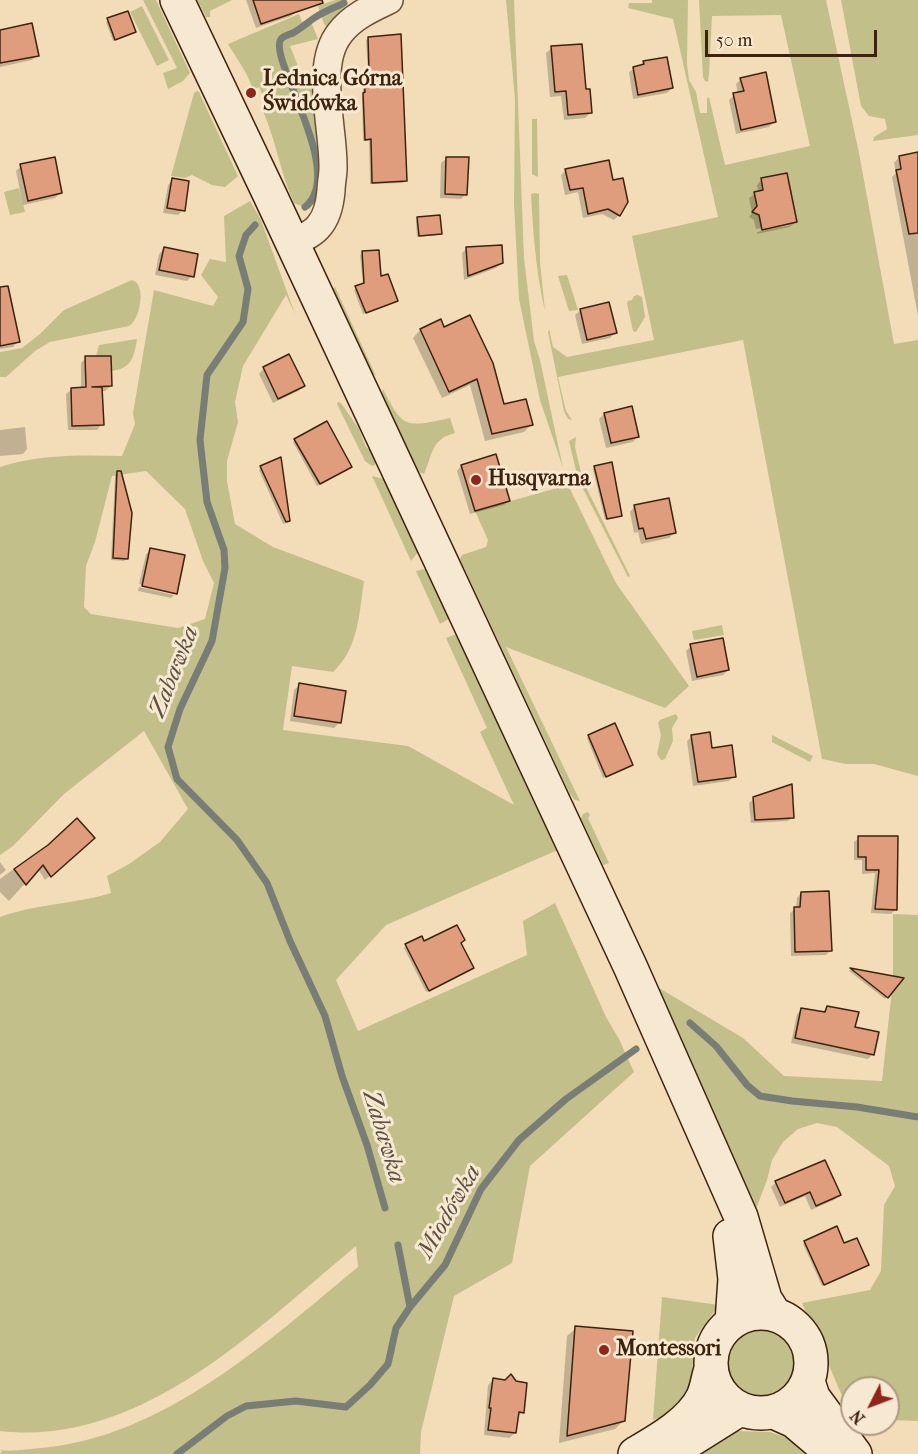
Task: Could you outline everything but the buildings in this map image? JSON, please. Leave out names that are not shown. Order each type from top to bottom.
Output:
[{"type":"main road","points":[[177,0],[630,966],[741,1217],[765,1299],[775,1315]]},
{"type":"main road","points":[[721,1175],[735,1279],[732,1322]]},
{"type":"main road","points":[[752,1313],[775,1315],[790,1322],[801,1333],[809,1348],[811,1365],[808,1381],[795,1400],[774,1412],[757,1413],[740,1409],[720,1393],[714,1382],[711,1355],[715,1342],[732,1322],[752,1313]]},
{"type":"main road","points":[[635,1454],[691,1414],[703,1396],[711,1369]]},
{"type":"main road","points":[[808,1381],[813,1397],[855,1454]]},
{"type":"main road","points":[[669,1454],[740,1409]]},
{"type":"main road","points":[[774,1412],[794,1421],[833,1454]]},
{"type":"street","points":[[292,243],[308,235],[320,225],[330,200],[333,168],[327,94],[331,47],[340,32],[353,20],[369,9],[389,0]]},
{"type":"shaded area","points":[[143,0],[156,0],[190,73],[183,81],[168,89],[163,73],[177,68]]},
{"type":"shaded area","points":[[197,0],[232,0],[210,11],[210,17],[206,17]]},
{"type":"shaded area","points":[[335,0],[343,0],[346,9],[344,16],[327,27],[318,6]]},
{"type":"shaded area","points":[[506,0],[514,0],[524,258],[534,341],[563,468],[540,400],[519,299],[514,204],[515,99]]},
{"type":"shaded area","points":[[652,0],[688,0],[689,80],[696,92],[700,113],[707,113],[709,97],[725,165],[810,146],[781,15],[712,16],[708,82],[703,77],[699,0],[826,0],[859,153],[894,344],[918,340],[918,776],[874,764],[846,764],[822,759],[743,340],[558,377],[566,411],[572,420],[568,419],[564,411],[549,329],[553,347],[567,357],[654,340],[632,236],[718,217],[673,19],[628,8],[629,3],[652,3]]},
{"type":"shaded area","points":[[841,0],[918,0],[918,135],[873,141],[874,137],[887,129],[885,119],[869,116],[861,106]]},
{"type":"shaded area","points":[[142,6],[169,60],[157,66],[130,12]]},
{"type":"shaded area","points":[[299,14],[302,22],[310,19],[318,39],[290,46],[301,74],[315,70],[321,170],[317,201],[309,209],[294,203],[262,109],[267,105],[259,87],[253,89],[228,44]]},
{"type":"shaded area","points":[[197,91],[238,176],[225,187],[212,185],[192,175],[185,178],[171,176],[194,93]]},
{"type":"shaded area","points":[[532,119],[537,119],[538,177],[532,174]]},
{"type":"shaded area","points":[[19,188],[25,212],[10,215],[4,192]]},
{"type":"shaded area","points":[[531,194],[539,194],[540,262],[545,311],[534,238]]},
{"type":"shaded area","points":[[250,201],[261,220],[295,314],[286,295],[243,366],[235,402],[238,422],[227,461],[227,481],[235,524],[273,547],[364,581],[356,630],[342,663],[333,672],[292,666],[283,730],[408,746],[514,805],[480,732],[487,728],[446,638],[459,633],[560,849],[386,925],[336,980],[358,1031],[527,955],[523,921],[555,903],[606,1017],[634,1072],[530,1166],[512,1263],[454,1296],[421,1432],[420,1454],[0,1454],[2,1451],[0,1450],[41,1448],[86,1440],[130,1426],[171,1406],[212,1382],[250,1354],[358,1267],[356,1246],[237,1345],[193,1376],[148,1401],[101,1421],[52,1431],[0,1431],[0,917],[27,909],[111,893],[107,876],[160,842],[188,809],[144,731],[64,794],[13,846],[0,855],[0,467],[45,458],[122,456],[135,424],[133,413],[154,290],[213,306],[218,297],[201,275],[210,259],[226,262],[224,216]],"holes":[[[146,471],[185,509],[203,561],[214,583],[205,619],[178,628],[91,614],[84,607],[86,566],[95,542],[112,476]]]},
{"type":"shaded area","points":[[567,275],[578,310],[569,311],[558,276]]},
{"type":"shaded area","points":[[132,280],[139,287],[140,302],[138,314],[129,326],[50,342],[35,351],[6,377],[0,377],[0,352],[22,348],[64,310]]},
{"type":"shaded area","points":[[335,287],[376,376],[371,372],[333,289]]},
{"type":"shaded area","points":[[638,295],[642,297],[645,317],[636,332],[633,331],[627,304]]},
{"type":"shaded area","points":[[137,339],[131,361],[119,370],[112,371],[111,356],[96,356],[99,345]]},
{"type":"shaded area","points":[[383,389],[396,412],[408,422],[415,424],[450,418],[455,433],[437,443],[424,474],[419,472],[382,395]]},
{"type":"shaded area","points":[[338,402],[359,429],[366,447],[372,451],[375,465],[372,466],[365,461]]},
{"type":"shaded area","points":[[576,437],[575,447],[583,481],[630,576],[628,577],[578,479],[569,441]]},
{"type":"shaded area","points":[[372,476],[384,479],[419,551],[411,561]]},
{"type":"shaded area","points":[[568,485],[616,583],[689,686],[665,708],[506,647],[580,801],[575,800],[570,794],[460,559],[462,555],[486,547],[488,540],[475,511]]},
{"type":"shaded area","points":[[428,568],[452,617],[440,624],[416,571]]},
{"type":"shaded area","points":[[722,625],[724,635],[694,640],[692,631]]},
{"type":"shaded area","points":[[676,714],[678,718],[672,728],[673,741],[665,759],[661,760],[657,754],[661,735],[658,723]]},
{"type":"shaded area","points":[[772,735],[813,756],[810,762],[772,742]]},
{"type":"shaded area","points":[[588,812],[590,815],[588,818],[609,863],[603,865],[581,818]]},
{"type":"shaded area","points":[[893,914],[918,915],[918,1421],[900,1420],[900,1376],[840,1376],[840,1391],[802,1303],[870,1290],[881,1271],[884,1205],[895,1186],[889,1166],[837,1127],[817,1123],[798,1129],[783,1142],[772,1160],[756,1209],[659,988],[743,1038],[784,1076],[882,1081],[893,980]]},
{"type":"shaded area","points":[[662,1297],[719,1305],[695,1338],[691,1382],[676,1413],[653,1420]]},
{"type":"shaded area","points":[[761,1327],[781,1333],[791,1343],[797,1363],[791,1383],[781,1393],[761,1399],[741,1393],[731,1383],[725,1363],[731,1343],[741,1333]]},
{"type":"shaded area","points":[[735,1431],[770,1432],[797,1441],[809,1454],[684,1454]]},
{"type":"waterway","name":"Zabawka","points":[[305,207],[316,191],[317,169],[313,144],[280,50],[281,39],[322,13],[344,3]]},
{"type":"waterway","name":"Zabawka","points":[[255,225],[246,235],[239,256],[248,289],[243,322],[207,375],[200,440],[207,502],[224,550],[225,568],[212,641],[180,709],[168,747],[177,779],[237,840],[267,883],[290,941],[325,1016],[385,1208]]},
{"type":"waterway","name":"Miodówka","points":[[690,1023],[716,1046],[747,1085],[760,1096],[857,1107],[918,1117]]},
{"type":"waterway","name":"Miodówka","points":[[177,1454],[227,1416],[246,1406],[296,1401],[346,1407],[388,1364],[396,1328],[410,1307],[445,1265],[481,1189],[519,1140],[566,1099],[636,1049]]},
{"type":"waterway","name":"Zabawka","points":[[398,1245],[410,1307]]},
{"type":"place","name":"Lednica Górna Świdówka","points":[[251,93]]},
{"type":"place","name":"Husqvarna","points":[[476,480]]},
{"type":"place","name":"Montessori","points":[[604,1350]]}]
